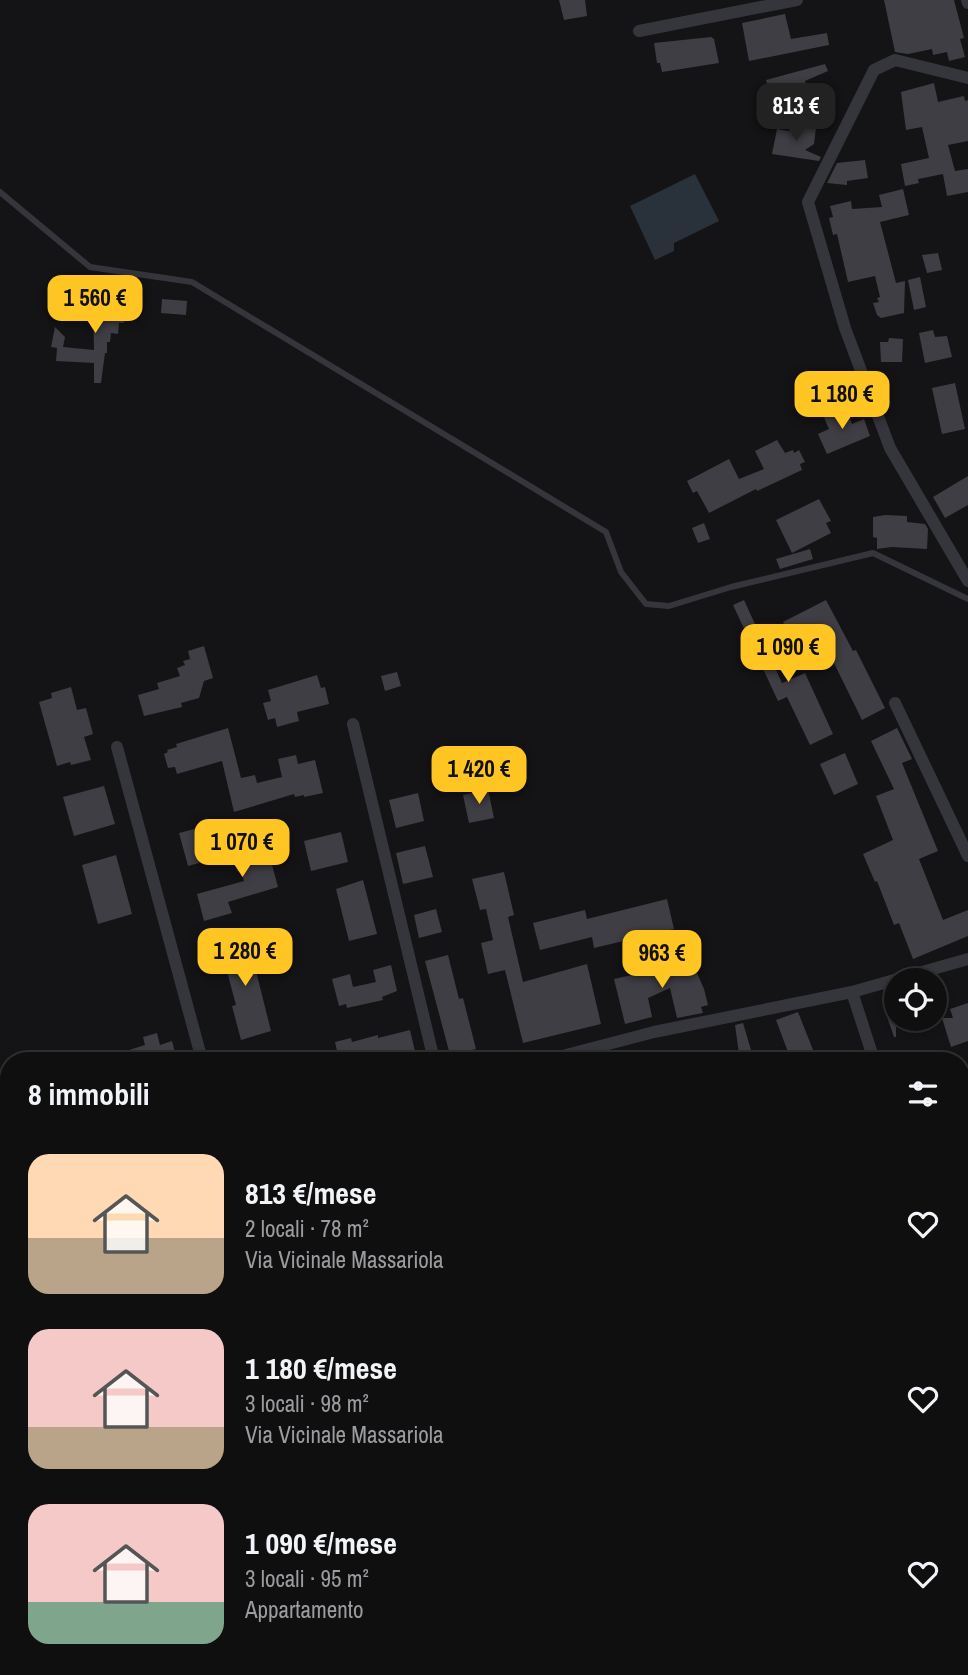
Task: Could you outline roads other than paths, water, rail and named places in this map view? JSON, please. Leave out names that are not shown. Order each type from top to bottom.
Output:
[{"type":"street","points":[[639,31],[797,0]]},
{"type":"street","points":[[968,78],[895,60],[874,70],[808,202],[845,328],[890,448],[968,581]]},
{"type":"street","points":[[895,704],[968,856]]},
{"type":"street","points":[[354,724],[432,1052]]},
{"type":"street","points":[[117,747],[200,1052]]},
{"type":"street","points":[[578,1052],[654,1032],[852,992],[968,959]]},
{"type":"street","points":[[852,992],[871,1052]]},
{"type":"lane","points":[[0,192],[90,267],[192,282],[606,533],[621,572],[646,604],[669,606],[731,587],[873,553],[968,599]]}]
